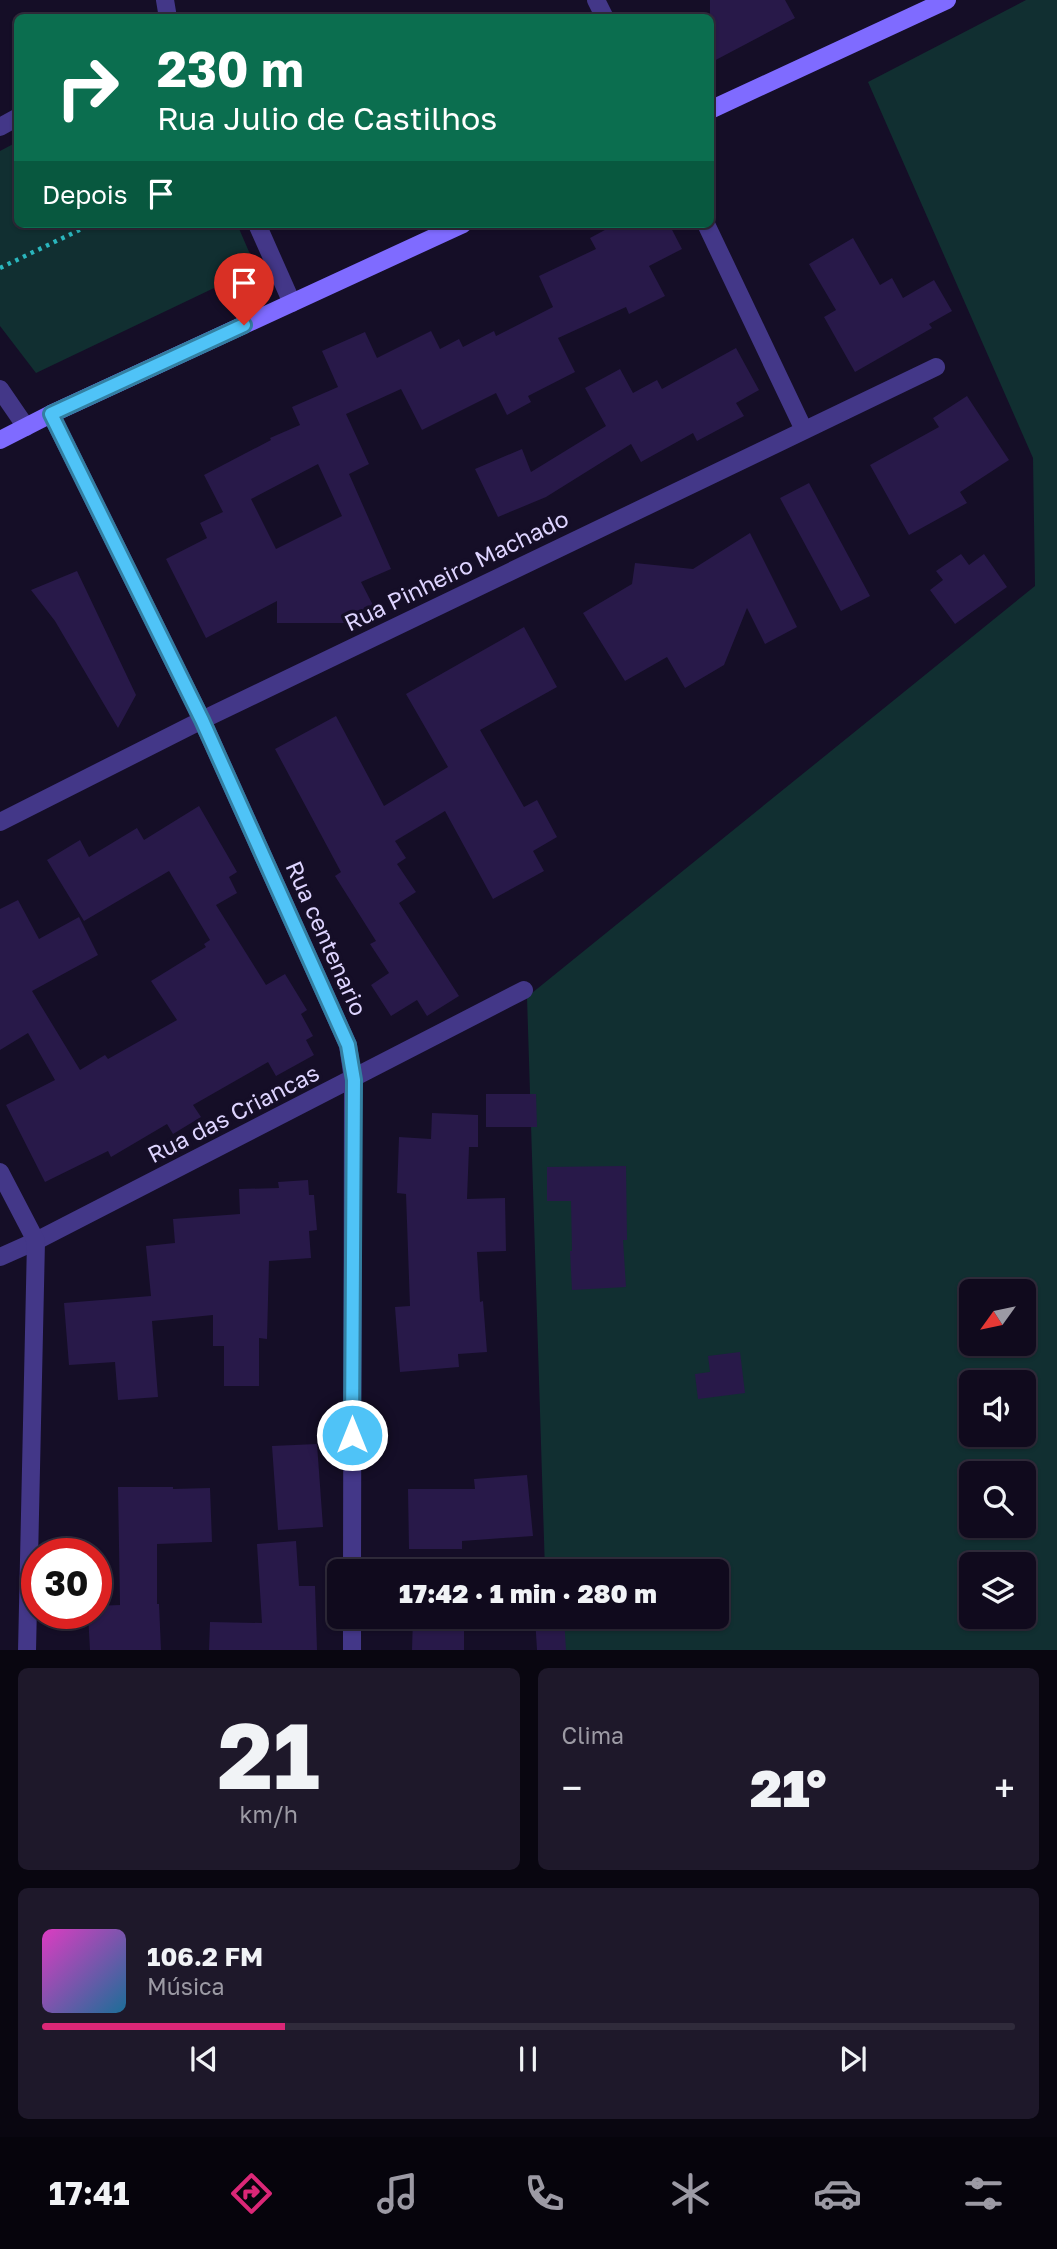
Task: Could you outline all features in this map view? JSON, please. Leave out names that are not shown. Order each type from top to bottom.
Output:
[{"type":"main road","points":[[714,108],[947,0]]},
{"type":"main road","points":[[0,440],[454,228]]},
{"type":"street","points":[[259,228],[292,303]]},
{"type":"street","points":[[708,228],[804,430]]},
{"type":"street","name":"Rua Pinheiro Machado","points":[[0,822],[202,720],[936,367]]},
{"type":"street","points":[[0,389],[26,427]]},
{"type":"street","name":"Rua centenario","points":[[51,414],[202,720],[348,1045],[354,1080],[352,1559]]},
{"type":"street","name":"Rua das Criancas","points":[[0,1257],[354,1080],[524,990]]},
{"type":"street","points":[[0,1172],[36,1241],[27,1650]]},
{"type":"street","points":[[352,1629],[352,1650]]},
{"type":"path","points":[[0,268],[84,228]]},
{"type":"green space","points":[[1026,0],[1057,0],[1057,1650],[548,1650],[547,1629],[729,1629],[729,1559],[545,1559],[527,997],[1035,586],[1033,458],[868,82]]},
{"type":"green space","points":[[14,144],[14,228],[239,228],[256,268],[36,373],[0,326],[0,151]]},
{"type":"building","points":[[710,0],[785,0],[795,18],[714,61],[714,14],[710,14]]},
{"type":"building","points":[[609,228],[671,228],[682,249],[649,266],[665,296],[629,314],[626,307],[558,338],[575,372],[528,396],[531,402],[507,415],[496,393],[422,430],[401,389],[346,414],[369,464],[349,474],[391,569],[361,582],[375,609],[346,623],[277,623],[277,601],[206,638],[166,559],[207,538],[200,523],[223,512],[204,475],[271,440],[270,438],[300,425],[292,407],[338,387],[322,351],[365,332],[377,358],[431,331],[440,349],[459,339],[463,347],[494,331],[496,336],[553,307],[539,276],[596,249],[590,238]],"holes":[[[318,464],[342,516],[276,549],[251,499]]]},
{"type":"building","points":[[853,238],[880,285],[892,278],[903,298],[934,280],[952,311],[929,324],[932,328],[855,372],[824,317],[836,310],[809,264]]},
{"type":"building","points":[[736,348],[759,390],[736,403],[744,416],[697,441],[693,433],[641,462],[631,444],[546,497],[498,517],[475,469],[522,449],[531,472],[606,426],[585,388],[620,369],[633,393],[657,380],[662,389]]},
{"type":"building","points":[[967,396],[1009,460],[960,492],[967,503],[909,535],[870,465],[939,427],[933,418]]},
{"type":"building","points":[[809,483],[870,596],[841,611],[780,498]]},
{"type":"building","points":[[750,533],[797,627],[765,644],[747,608],[724,665],[685,688],[667,657],[625,681],[583,613],[632,584],[635,563],[693,569]]},
{"type":"building","points":[[961,554],[969,565],[984,554],[1007,587],[955,624],[930,590],[943,580],[936,571]]},
{"type":"building","points":[[77,571],[136,695],[118,728],[55,621],[31,590]]},
{"type":"building","points":[[524,627],[557,687],[480,730],[524,807],[537,800],[557,837],[533,851],[544,871],[493,899],[445,811],[395,841],[406,858],[397,864],[416,892],[399,903],[459,996],[427,1016],[417,1000],[391,1016],[371,985],[389,973],[370,944],[376,941],[335,876],[341,872],[275,749],[336,716],[384,806],[448,767],[406,694]]},
{"type":"building","points":[[199,806],[237,872],[229,877],[237,893],[216,905],[266,985],[285,974],[307,1010],[301,1014],[313,1036],[306,1040],[314,1055],[276,1076],[268,1062],[193,1105],[201,1117],[173,1134],[167,1124],[111,1157],[108,1151],[45,1182],[6,1105],[55,1080],[28,1033],[0,1050],[0,909],[18,900],[39,939],[79,917],[98,955],[32,991],[80,1070],[105,1055],[108,1059],[177,1020],[151,981],[206,947],[204,944],[210,940],[169,871],[84,921],[47,860],[80,840],[89,857],[137,828],[144,840]]},
{"type":"building","points":[[486,1094],[536,1094],[537,1127],[486,1127]]},
{"type":"building","points":[[432,1113],[478,1115],[478,1147],[469,1147],[467,1199],[505,1198],[506,1251],[477,1252],[487,1352],[458,1354],[459,1367],[400,1372],[395,1307],[410,1306],[406,1194],[397,1193],[399,1137],[431,1139]]},
{"type":"building","points":[[626,1166],[627,1240],[623,1240],[626,1287],[572,1290],[571,1201],[547,1201],[547,1167]]},
{"type":"building","points":[[308,1180],[309,1195],[314,1195],[317,1230],[309,1231],[311,1258],[269,1261],[267,1339],[259,1338],[259,1386],[224,1386],[224,1346],[213,1346],[213,1315],[152,1321],[158,1397],[118,1400],[115,1362],[69,1365],[64,1303],[151,1296],[146,1246],[175,1243],[173,1219],[240,1214],[239,1189],[279,1188],[278,1182]]},
{"type":"building","points":[[740,1352],[745,1393],[698,1399],[695,1374],[710,1372],[708,1356]]},
{"type":"building","points":[[317,1444],[323,1527],[278,1530],[272,1446]]},
{"type":"building","points":[[527,1475],[533,1536],[462,1541],[462,1549],[409,1549],[408,1489],[475,1489],[474,1479]]},
{"type":"building","points":[[118,1487],[210,1488],[212,1542],[157,1544],[157,1604],[161,1650],[90,1650],[89,1629],[112,1629],[112,1605],[120,1605]]},
{"type":"building","points":[[296,1541],[299,1586],[315,1586],[317,1650],[209,1650],[210,1622],[262,1623],[257,1544]]},
{"type":"building","points":[[413,1629],[464,1629],[464,1650],[412,1650]]},
{"type":"building","points":[[536,1629],[565,1629],[566,1650],[537,1650]]},
{"type":"route","points":[[244,325],[51,414],[202,720],[348,1045],[354,1080],[352,1435]]}]
